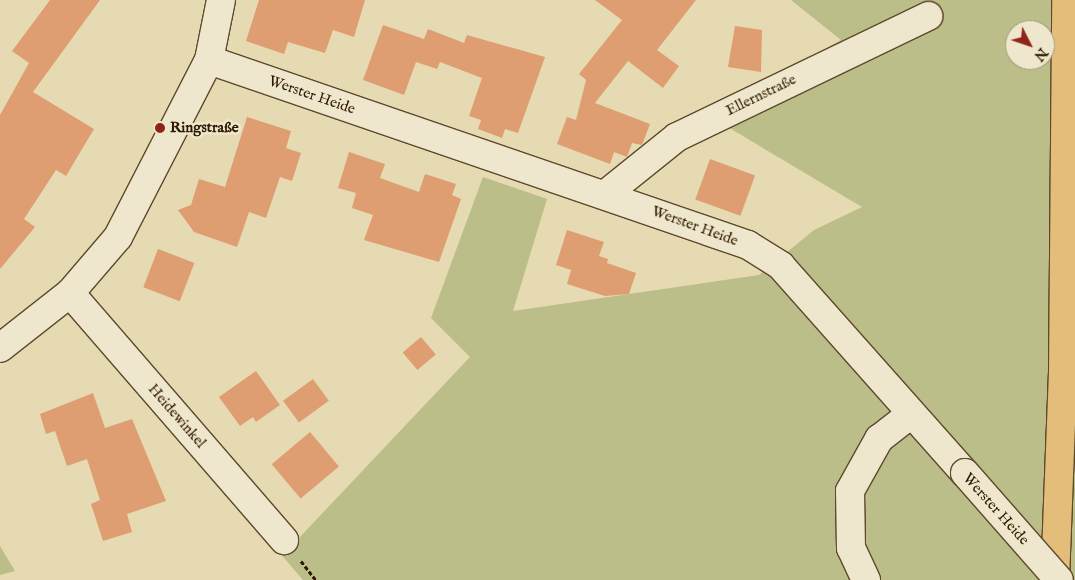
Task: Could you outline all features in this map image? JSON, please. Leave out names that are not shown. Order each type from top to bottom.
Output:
[{"type":"highway","points":[[1055,580],[1064,371],[1066,0]]},
{"type":"street","points":[[0,348],[70,293],[118,237],[208,60],[221,0]]},
{"type":"street","name":"Ellernstraße","points":[[606,194],[677,136],[928,16]]},
{"type":"street","name":"Werster Heide","points":[[208,60],[606,194],[748,245],[781,266],[910,415],[1059,580]]},
{"type":"street","name":"Heidewinkel","points":[[70,293],[284,540]]},
{"type":"street","points":[[866,580],[852,548],[850,491],[879,439],[910,415]]},
{"type":"green space","points":[[791,0],[1075,0],[1075,580],[303,580],[279,552],[298,539],[470,357],[431,318],[483,177],[547,199],[513,311],[759,275],[814,230],[862,207],[706,114],[841,40]]},
{"type":"green space","points":[[0,546],[15,571],[0,575]]},
{"type":"building","points":[[50,0],[100,0],[33,92],[94,129],[66,176],[56,170],[24,219],[35,227],[0,269],[0,115],[29,63],[12,51]]},
{"type":"building","points":[[259,0],[365,0],[354,37],[333,30],[325,53],[288,42],[284,54],[246,41]]},
{"type":"building","points":[[595,0],[696,0],[657,50],[679,66],[663,88],[628,61],[595,103],[650,124],[642,145],[632,143],[627,157],[614,152],[610,164],[557,144],[567,117],[576,120],[586,80],[579,74],[622,20]]},
{"type":"building","points":[[383,25],[424,39],[428,29],[464,43],[467,35],[545,57],[518,133],[505,129],[502,138],[478,129],[481,120],[469,116],[482,78],[440,62],[437,69],[416,62],[404,95],[363,80]]},
{"type":"building","points":[[735,26],[762,30],[761,72],[728,67]]},
{"type":"building","points":[[247,117],[291,131],[286,148],[301,153],[292,181],[280,177],[266,218],[249,212],[237,247],[194,232],[178,210],[191,205],[199,179],[225,187]]},
{"type":"building","points":[[349,152],[385,164],[380,178],[419,192],[425,174],[456,184],[452,195],[461,199],[439,262],[364,240],[373,215],[352,208],[356,193],[338,188]]},
{"type":"building","points":[[710,159],[755,175],[740,216],[695,199]]},
{"type":"building","points":[[567,230],[604,242],[599,256],[608,259],[607,263],[636,273],[629,294],[605,296],[567,284],[571,270],[556,265]]},
{"type":"building","points":[[158,249],[194,263],[180,301],[143,287]]},
{"type":"building","points":[[421,337],[436,355],[417,370],[403,352]]},
{"type":"building","points":[[256,371],[280,405],[256,422],[253,417],[240,426],[219,397]]},
{"type":"building","points":[[313,379],[329,401],[299,423],[283,401]]},
{"type":"building","points":[[93,393],[105,428],[132,419],[166,501],[127,514],[132,532],[103,541],[91,504],[100,500],[87,459],[67,466],[55,431],[46,434],[40,414]]},
{"type":"building","points":[[310,432],[339,466],[301,499],[272,464]]},
{"type":"place","name":"Ringstraße","points":[[160,128]]}]
